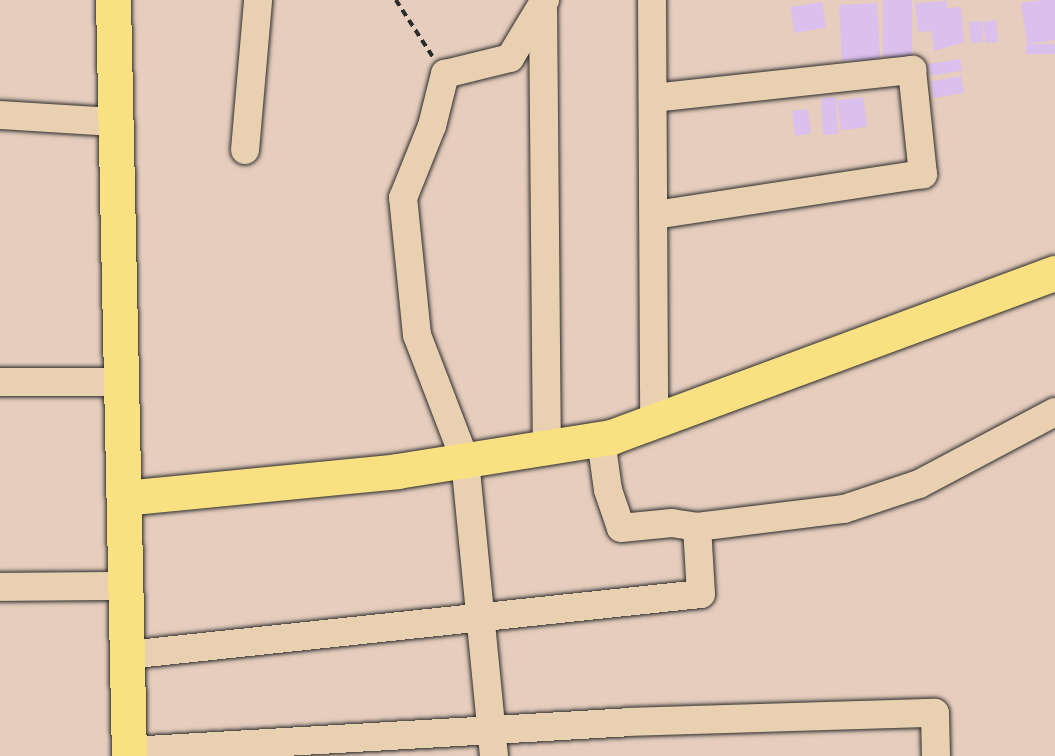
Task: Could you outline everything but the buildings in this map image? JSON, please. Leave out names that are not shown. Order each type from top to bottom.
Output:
[{"type":"main road","points":[[113,0],[129,753]]},
{"type":"main road","points":[[124,498],[465,460],[601,439],[654,422],[1055,273]]},
{"type":"street","points":[[245,149],[258,0]]},
{"type":"street","points":[[652,0],[654,422]]},
{"type":"street","points":[[493,743],[465,460],[417,335],[403,198],[432,126],[445,74],[510,58],[544,1]]},
{"type":"street","points":[[544,1],[547,448]]},
{"type":"street","points":[[653,98],[912,71],[923,174],[654,215]]},
{"type":"street","points":[[0,115],[116,122]]},
{"type":"street","points":[[0,382],[121,382]]},
{"type":"street","points":[[601,439],[608,490],[621,528],[672,523],[696,527],[844,509],[919,484],[1055,412]]},
{"type":"street","points":[[127,655],[701,594],[696,527]]},
{"type":"street","points":[[0,587],[126,586]]},
{"type":"street","points":[[129,753],[493,743],[935,713],[936,756]]},
{"type":"path","points":[[396,0],[445,74]]}]
